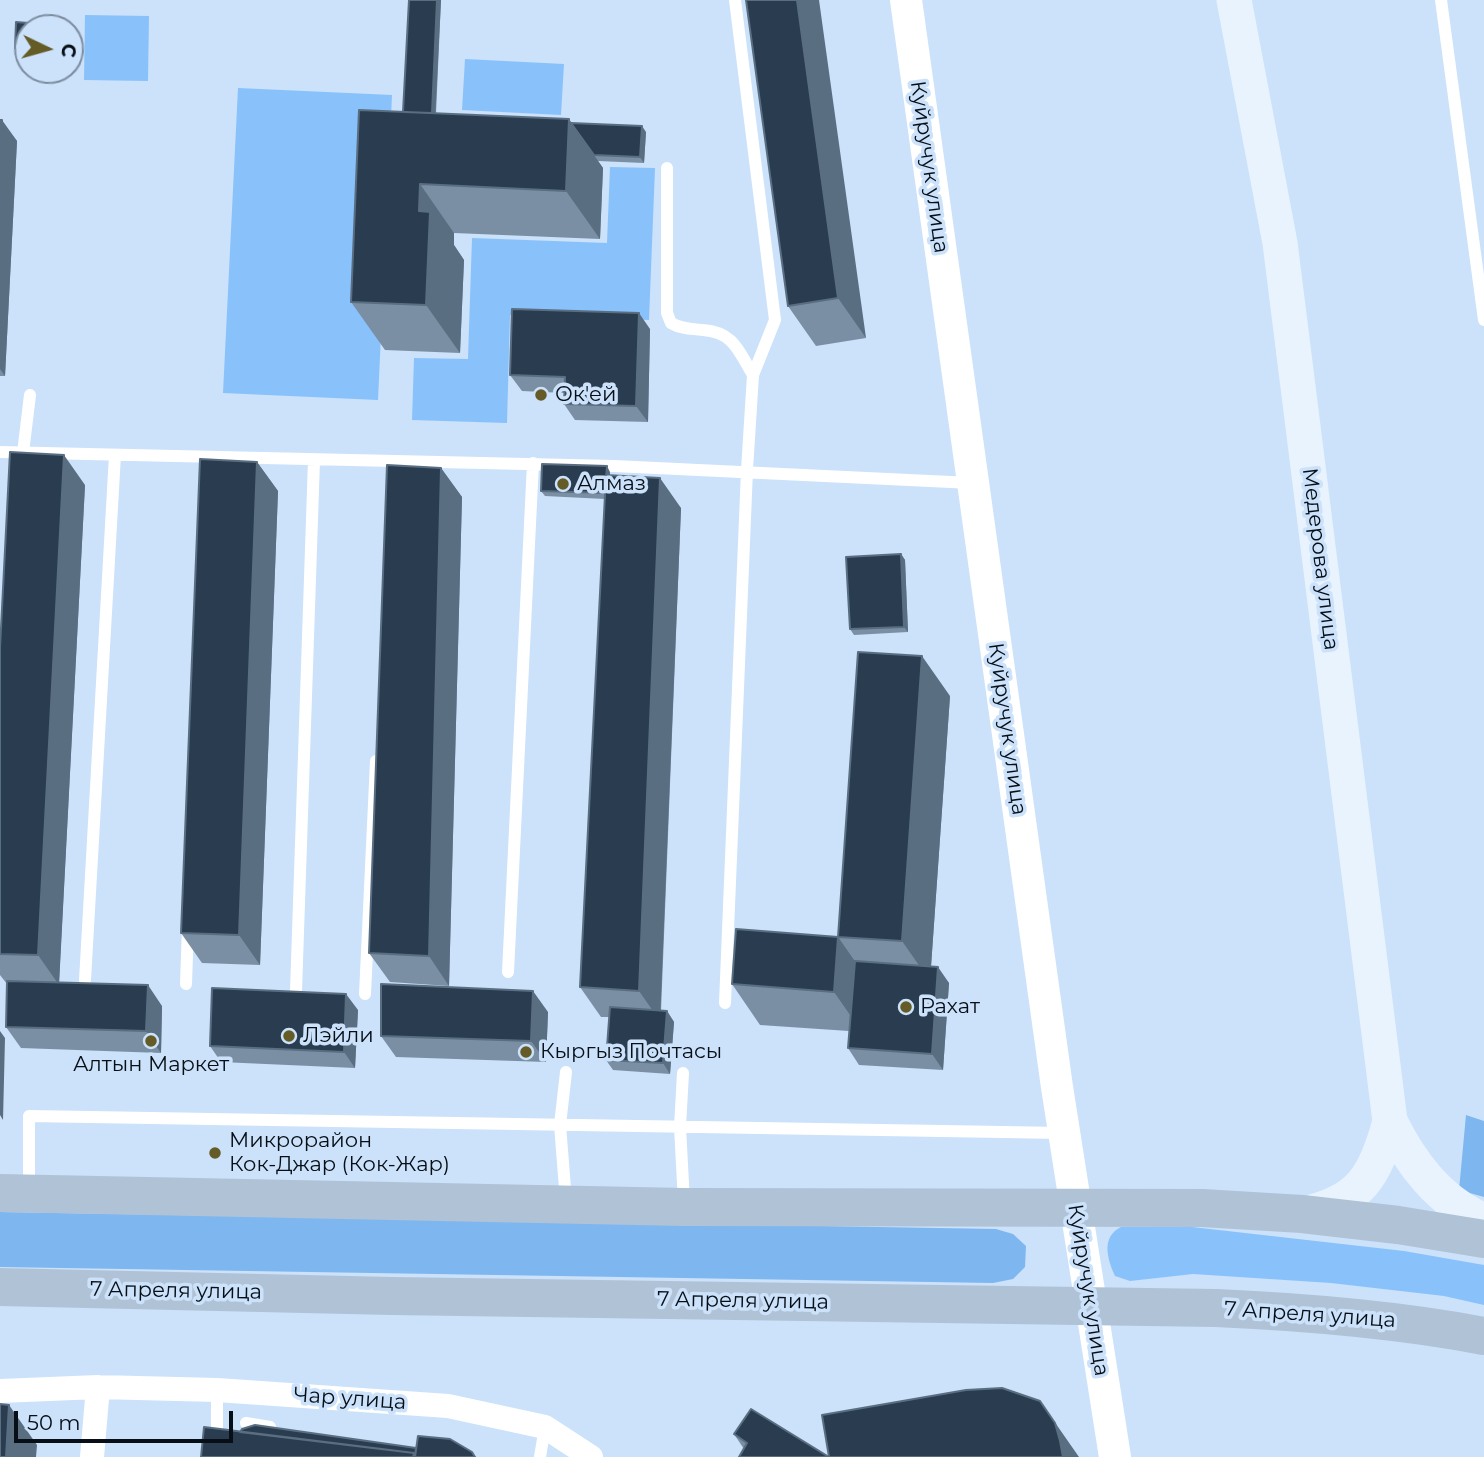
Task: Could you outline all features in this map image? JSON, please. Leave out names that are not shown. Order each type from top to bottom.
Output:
[{"type":"main road","name":"Медерова улица","points":[[1234,0],[1280,243],[1390,1121],[1404,1149],[1420,1172],[1447,1200],[1484,1221]]},
{"type":"main road","name":"Медерова улица","points":[[1302,1214],[1331,1207],[1354,1194],[1376,1163],[1384,1146],[1390,1121]]},
{"type":"main road","points":[[14,1193],[684,1207],[1202,1208],[1302,1214],[1398,1225],[1484,1239]]},
{"type":"main road","name":"7 Апреля улица","points":[[0,1287],[1216,1308],[1326,1313],[1430,1326],[1484,1336]]},
{"type":"street","name":"Куйручук улица","points":[[906,0],[1064,1133],[1115,1457]]},
{"type":"street","name":"Чар улица","points":[[0,1391],[98,1387],[217,1390],[448,1406],[545,1427],[585,1455]]},
{"type":"street","points":[[92,1457],[98,1387]]},
{"type":"lane","points":[[725,1003],[753,375],[775,320],[735,0]]},
{"type":"lane","points":[[1441,0],[1484,320]]},
{"type":"lane","points":[[667,168],[667,313],[671,323],[680,328],[715,331],[733,340],[753,375]]},
{"type":"lane","points":[[21,481],[30,395]]},
{"type":"lane","points":[[0,452],[533,463],[747,470],[974,483]]},
{"type":"lane","points":[[85,979],[115,455]]},
{"type":"lane","points":[[204,470],[205,457]]},
{"type":"lane","points":[[296,991],[314,460]]},
{"type":"lane","points":[[389,474],[390,460]]},
{"type":"lane","points":[[508,972],[533,463]]},
{"type":"lane","points":[[613,480],[614,466]]},
{"type":"lane","points":[[365,994],[377,748]]},
{"type":"lane","points":[[186,984],[188,914]]},
{"type":"lane","points":[[566,1072],[560,1125],[566,1205]]},
{"type":"lane","points":[[683,1073],[680,1127],[684,1207]]},
{"type":"lane","points":[[14,1193],[29,1116],[1064,1133]]},
{"type":"lane","points":[[217,1390],[217,1457]]},
{"type":"lane","points":[[246,1423],[287,1430]]},
{"type":"lane","points":[[540,1457],[545,1427]]},
{"type":"shaded area","points":[[85,15],[149,16],[148,81],[84,80]]},
{"type":"shaded area","points":[[465,59],[564,64],[561,115],[462,110]]},
{"type":"shaded area","points":[[238,88],[392,95],[378,400],[223,393]]},
{"type":"shaded area","points":[[610,167],[655,168],[649,320],[510,315],[507,423],[412,420],[414,358],[468,359],[472,238],[607,243]]},
{"type":"shaded area","points":[[1466,1115],[1484,1121],[1484,1197],[1459,1190]]},
{"type":"shaded area","points":[[0,1212],[996,1229],[1013,1234],[1026,1246],[1025,1267],[1013,1279],[993,1283],[0,1267]]},
{"type":"shaded area","points":[[1121,1227],[1192,1227],[1404,1251],[1484,1265],[1484,1305],[1444,1296],[1331,1283],[1193,1274],[1130,1281],[1115,1276],[1108,1255],[1110,1236]]},
{"type":"building","points":[[409,0],[437,0],[432,113],[403,112]]},
{"type":"building","points":[[746,0],[797,0],[838,298],[788,306]]},
{"type":"building","points":[[359,110],[569,119],[566,191],[420,184],[419,211],[430,212],[426,305],[351,302]]},
{"type":"building","points":[[0,120],[2,120],[0,158]]},
{"type":"building","points":[[571,123],[642,126],[640,157],[594,155]]},
{"type":"building","points":[[512,309],[639,313],[636,406],[564,404],[565,377],[510,375]]},
{"type":"building","points":[[10,452],[64,455],[38,955],[0,954],[0,648]]},
{"type":"building","points":[[200,459],[257,462],[239,935],[181,933]]},
{"type":"building","points":[[542,464],[607,466],[605,493],[541,491]]},
{"type":"building","points":[[387,465],[441,468],[429,956],[369,953]]},
{"type":"building","points":[[606,475],[660,478],[639,991],[580,987]]},
{"type":"building","points":[[901,554],[904,627],[850,629],[846,557]]},
{"type":"building","points":[[858,652],[922,656],[902,941],[838,937]]},
{"type":"building","points":[[736,929],[838,937],[834,992],[732,984]]},
{"type":"building","name":"Рахат","points":[[855,961],[938,967],[932,1054],[848,1048]]},
{"type":"building","points":[[7,981],[148,985],[146,1031],[6,1027]]},
{"type":"building","points":[[381,984],[533,991],[531,1041],[381,1036]]},
{"type":"building","name":"Лэйли","points":[[212,988],[346,994],[344,1052],[210,1046]]},
{"type":"building","points":[[610,1007],[667,1011],[663,1063],[606,1060]]},
{"type":"building","points":[[1002,1388],[1040,1401],[1055,1423],[1063,1457],[829,1457],[822,1415],[966,1390]]},
{"type":"building","points":[[0,1404],[9,1405],[6,1457],[0,1457]]},
{"type":"building","points":[[751,1409],[829,1457],[739,1457],[747,1443],[734,1434]]},
{"type":"building","points":[[255,1425],[416,1448],[415,1456],[414,1453],[240,1432]]},
{"type":"building","points":[[204,1427],[414,1453],[413,1457],[201,1457]]},
{"type":"building","points":[[418,1436],[450,1439],[472,1452],[475,1457],[415,1457]]},
{"type":"place","name":"Ок'ей","points":[[541,395]]},
{"type":"place","name":"Алмаз","points":[[563,484]]},
{"type":"place","name":"Рахат","points":[[906,1007]]},
{"type":"place","name":"Лэйли","points":[[289,1036]]},
{"type":"place","name":"Алтын Маркет","points":[[151,1041]]},
{"type":"place","name":"Кыргыз Почтасы","points":[[526,1052]]},
{"type":"place","name":"Микрорайон Кок-Джар (Кок-Жар)","points":[[215,1153]]}]
